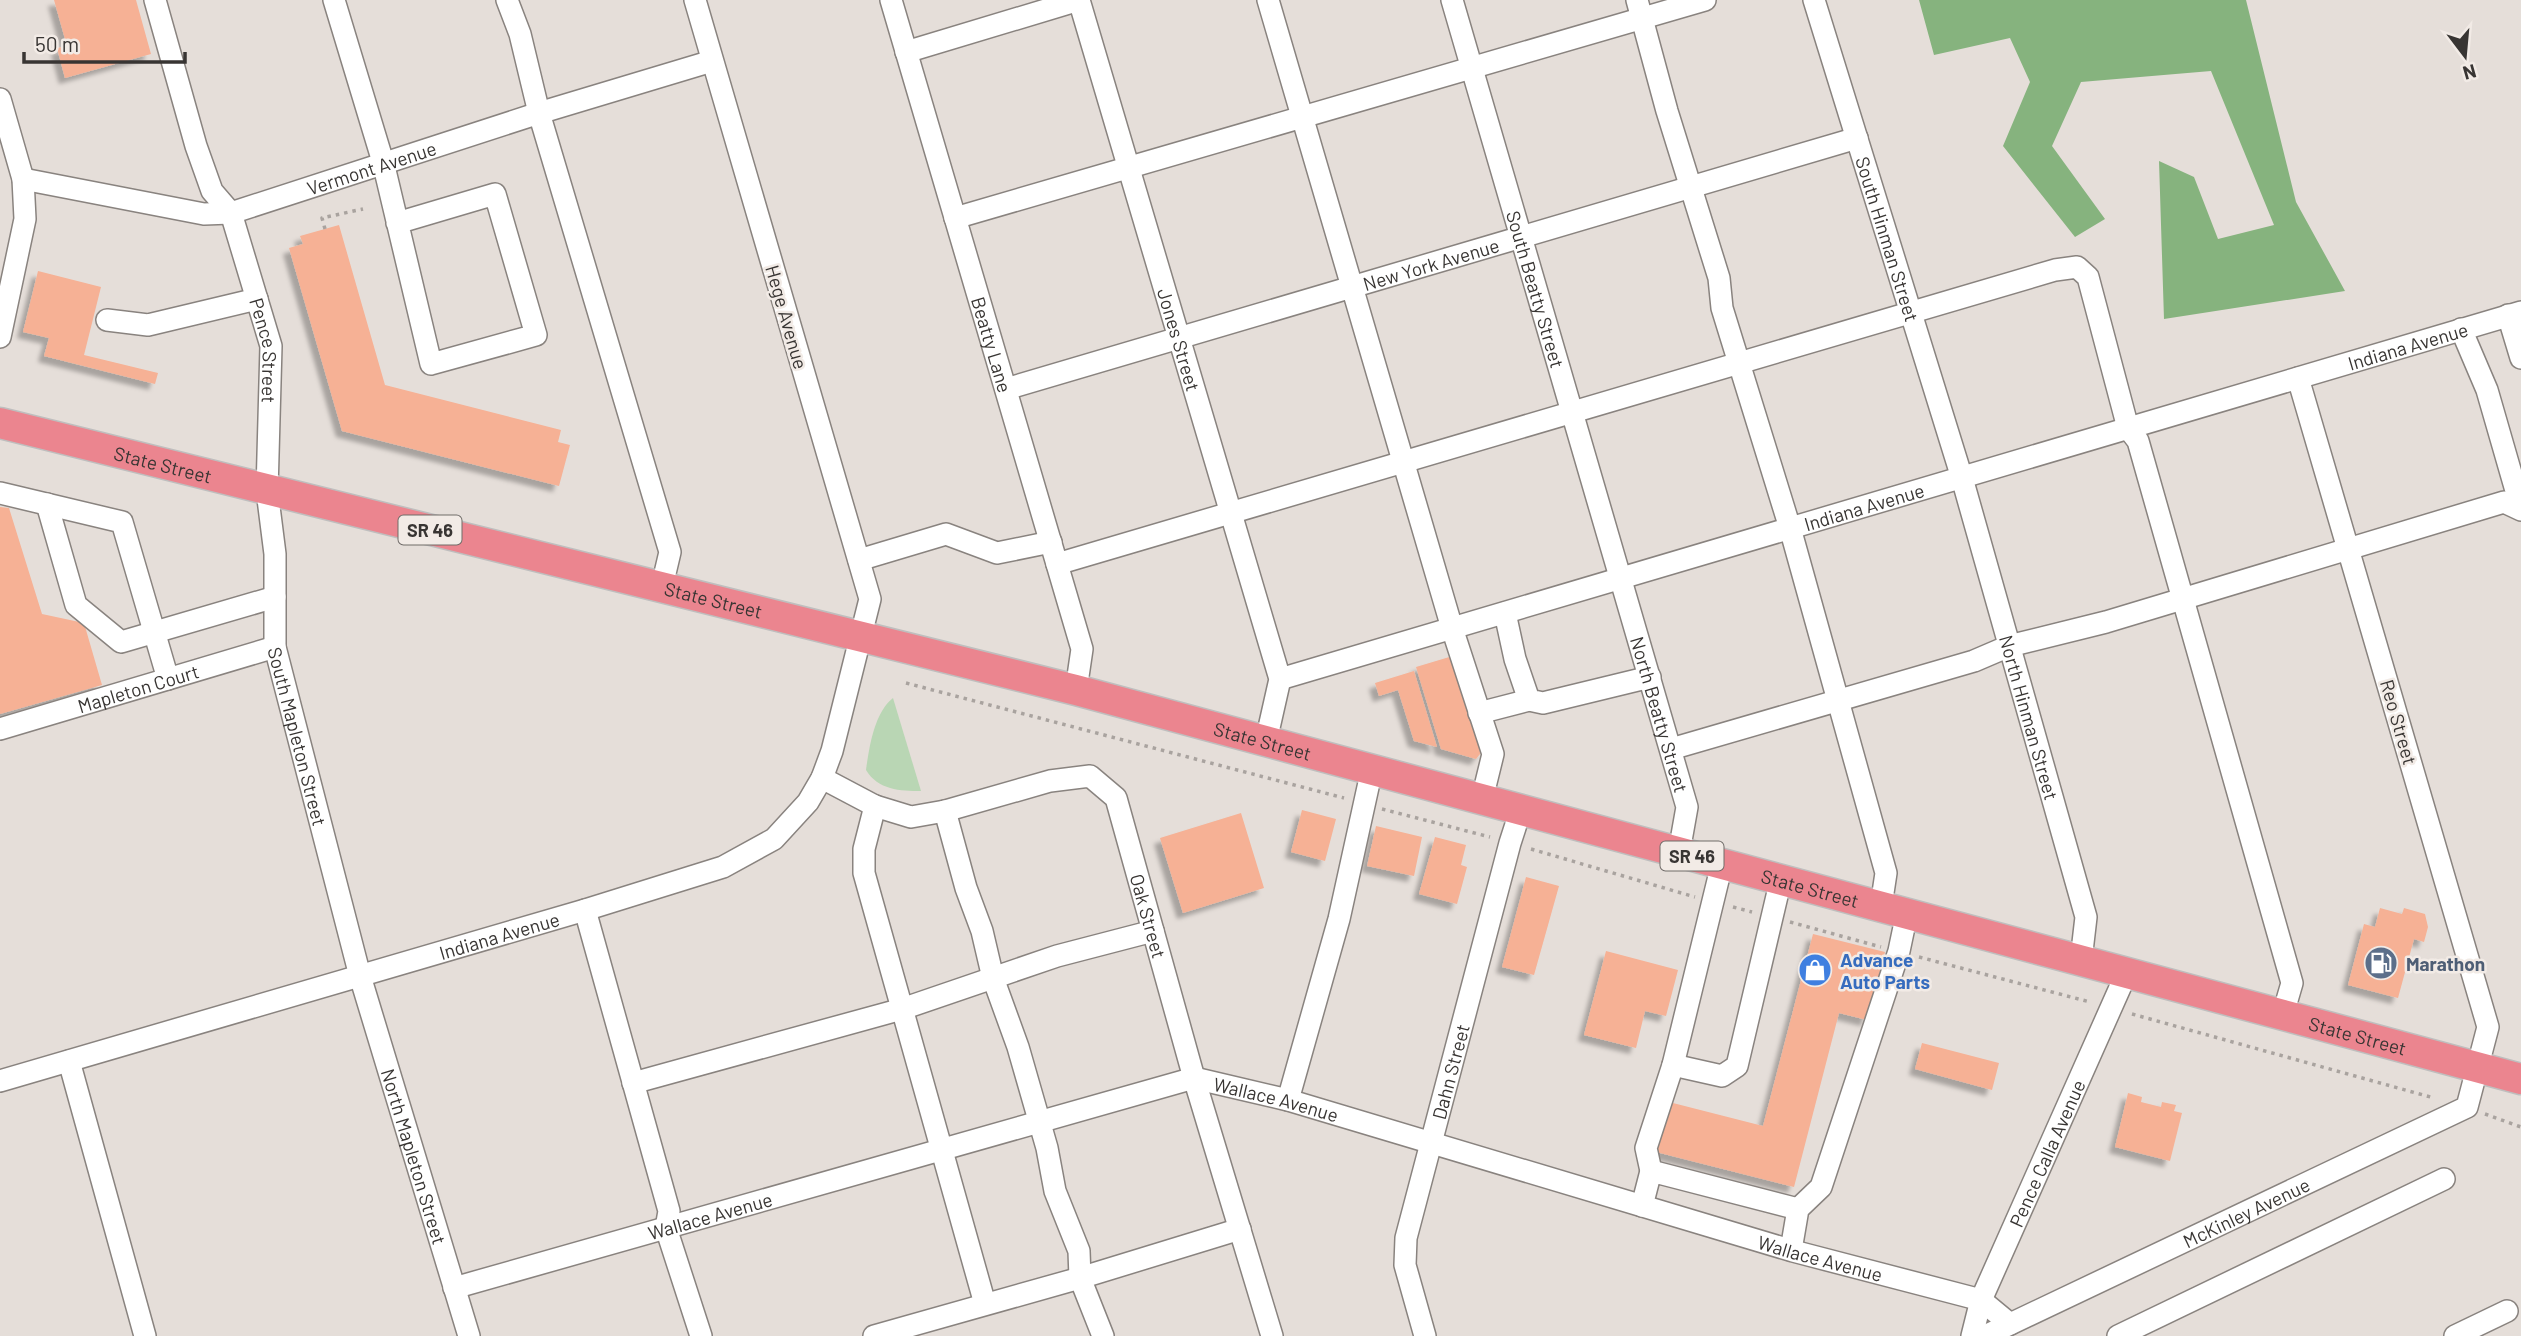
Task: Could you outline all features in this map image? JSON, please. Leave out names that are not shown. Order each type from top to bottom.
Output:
[{"type":"highway","name":"State Street","points":[[1,428],[662,586],[1076,690],[2521,1079]]},
{"type":"street","points":[[155,0],[196,146],[212,191],[231,213]]},
{"type":"street","points":[[334,0],[383,162],[397,223],[431,364],[537,335],[495,194],[397,223]]},
{"type":"street","points":[[507,0],[520,34],[539,113],[670,552],[662,586]]},
{"type":"street","name":"Hege Avenue","points":[[695,0],[870,599],[862,635]]},
{"type":"street","name":"Beatty Lane","points":[[891,0],[1082,649],[1076,690]]},
{"type":"street","points":[[906,52],[1079,0]]},
{"type":"street","name":"Jones Street","points":[[1079,0],[1280,679]]},
{"type":"street","points":[[1268,0],[1405,460],[1452,628],[1493,754],[1482,799]]},
{"type":"street","name":"South Beatty Street","points":[[1452,0],[1621,578]]},
{"type":"street","points":[[955,218],[1472,68],[1639,9],[1705,0]]},
{"type":"street","name":"South Hinman Street","points":[[1814,0],[1962,478]]},
{"type":"street","points":[[1639,9],[1719,278],[1723,308],[1839,700],[1894,909],[1899,951],[1821,1186],[1798,1209],[1791,1250]]},
{"type":"street","name":"Vermont Avenue","points":[[23,179],[204,214],[231,213],[383,162],[712,61]]},
{"type":"street","points":[[0,99],[23,179],[25,219],[0,337]]},
{"type":"street","name":"New York Avenue","points":[[1006,389],[1857,138]]},
{"type":"street","name":"Pence Street","points":[[231,213],[271,346],[267,491]]},
{"type":"street","points":[[1057,564],[1910,311],[2055,270],[2077,267],[2088,277],[2128,428],[2138,441],[2292,983],[2283,1014]]},
{"type":"street","points":[[107,320],[148,325],[257,299]]},
{"type":"street","points":[[2515,313],[2521,358]]},
{"type":"street","name":"Indiana Avenue","points":[[1280,679],[2515,313]]},
{"type":"street","points":[[2461,329],[2487,390],[2521,509]]},
{"type":"street","name":"Reo Street","points":[[2298,378],[2488,1027],[2478,1066]]},
{"type":"street","name":"North Hinman Street","points":[[1962,478],[2086,918],[2081,960]]},
{"type":"street","name":"South Mapleton Street","points":[[267,491],[275,554],[275,647],[360,976]]},
{"type":"street","points":[[0,493],[122,522],[168,679]]},
{"type":"street","points":[[1671,749],[1974,661],[2009,646],[2106,622],[2504,502],[2521,509]]},
{"type":"street","points":[[47,504],[76,605],[121,642],[275,597]]},
{"type":"street","points":[[859,560],[946,534],[997,553],[1051,542]]},
{"type":"street","name":"North Beatty Street","points":[[1621,578],[1687,807],[1679,852]]},
{"type":"street","points":[[1505,613],[1515,659],[1529,700]]},
{"type":"street","name":"Indiana Avenue","points":[[0,1081],[723,867],[774,839],[808,802],[822,778],[832,751],[862,635]]},
{"type":"street","name":"Mapleton Court","points":[[0,729],[275,647]]},
{"type":"street","points":[[1479,713],[1529,700],[1543,703],[1650,677]]},
{"type":"street","points":[[1266,741],[1280,679]]},
{"type":"street","points":[[1288,1100],[1339,919],[1372,769]]},
{"type":"street","name":"Oak Street","points":[[822,778],[875,806],[911,817],[945,811],[1050,781],[1090,776],[1116,798],[1194,1078],[1272,1336]]},
{"type":"street","points":[[875,806],[864,849],[864,873],[985,1304]]},
{"type":"street","name":"Dahn Street","points":[[1424,1336],[1405,1265],[1406,1238],[1521,809]]},
{"type":"street","points":[[945,811],[966,888],[982,931],[993,978],[1018,1047],[1055,1191],[1079,1251],[1080,1278],[1102,1336]]},
{"type":"street","points":[[1642,1206],[1651,1171],[1646,1148],[1673,1065],[1722,864]]},
{"type":"street","points":[[1673,1065],[1722,1076],[1738,1066],[1782,879]]},
{"type":"street","points":[[585,910],[669,1212],[666,1228],[701,1336]]},
{"type":"street","points":[[632,1083],[902,1009],[1057,956],[1153,930]]},
{"type":"street","name":"Pence Calla Avenue","points":[[1972,1336],[1982,1300],[2127,972]]},
{"type":"street","name":"North Mapleton Street","points":[[360,976],[469,1336]]},
{"type":"street","points":[[69,1061],[145,1336]]},
{"type":"street","name":"McKinley Avenue","points":[[1986,1336],[2467,1107],[2478,1066]]},
{"type":"street","name":"Wallace Avenue","points":[[454,1288],[1194,1078],[1288,1100],[1791,1250],[1982,1300],[2010,1324]]},
{"type":"street","points":[[1651,1171],[1798,1209]]},
{"type":"street","points":[[2118,1336],[2444,1179]]},
{"type":"street","points":[[888,1334],[1240,1229]]},
{"type":"street","points":[[2455,1336],[2507,1311]]},
{"type":"path","points":[[325,229],[322,218],[363,209]]},
{"type":"green space","points":[[1919,0],[2246,0],[2296,202],[2345,291],[2164,319],[2159,161],[2194,177],[2218,239],[2274,225],[2211,71],[2081,82],[2052,146],[2105,219],[2075,237],[2003,146],[2030,82],[2010,38],[1934,55]]},
{"type":"green space","points":[[893,698],[921,791],[898,790],[883,785],[866,770],[877,722],[881,712]]},
{"type":"building","points":[[54,0],[136,0],[151,54],[65,78],[57,48],[67,46]]},
{"type":"building","points":[[339,225],[385,385],[561,430],[558,442],[570,445],[559,486],[342,431],[289,248],[303,244],[300,236]]},
{"type":"building","points":[[38,271],[101,287],[84,355],[158,373],[155,384],[44,356],[49,338],[23,332]]},
{"type":"building","points":[[0,507],[9,508],[42,614],[84,623],[102,685],[0,714]]},
{"type":"building","points":[[1456,655],[1484,749],[1476,759],[1441,749],[1416,667]]},
{"type":"building","points":[[1414,671],[1437,747],[1414,741],[1398,690],[1379,696],[1375,683]]},
{"type":"building","points":[[1302,810],[1336,819],[1325,861],[1291,852]]},
{"type":"building","points":[[1241,813],[1264,888],[1183,913],[1160,838]]},
{"type":"building","points":[[1376,826],[1422,837],[1414,876],[1367,866]]},
{"type":"building","points":[[1435,837],[1466,845],[1461,865],[1467,867],[1457,904],[1419,894]]},
{"type":"building","points":[[1526,877],[1559,886],[1534,975],[1502,967]]},
{"type":"building","name":"Marathon","points":[[2380,908],[2402,914],[2404,908],[2425,914],[2428,927],[2424,942],[2414,939],[2398,998],[2348,985],[2364,924],[2375,927]]},
{"type":"building","points":[[1813,934],[1885,952],[1867,1020],[1839,1013],[1794,1187],[1656,1152],[1669,1102],[1763,1126]]},
{"type":"building","points":[[1606,951],[1678,970],[1666,1016],[1645,1011],[1636,1048],[1584,1035]]},
{"type":"building","points":[[1922,1043],[1999,1063],[1992,1090],[1915,1069]]},
{"type":"building","points":[[2128,1093],[2142,1097],[2141,1102],[2161,1107],[2162,1102],[2176,1105],[2174,1111],[2182,1113],[2170,1161],[2115,1147]]},
{"type":"place","name":"Marathon","points":[[2381,963]]},
{"type":"place","name":"Advance Auto Parts","points":[[1815,970]]}]
